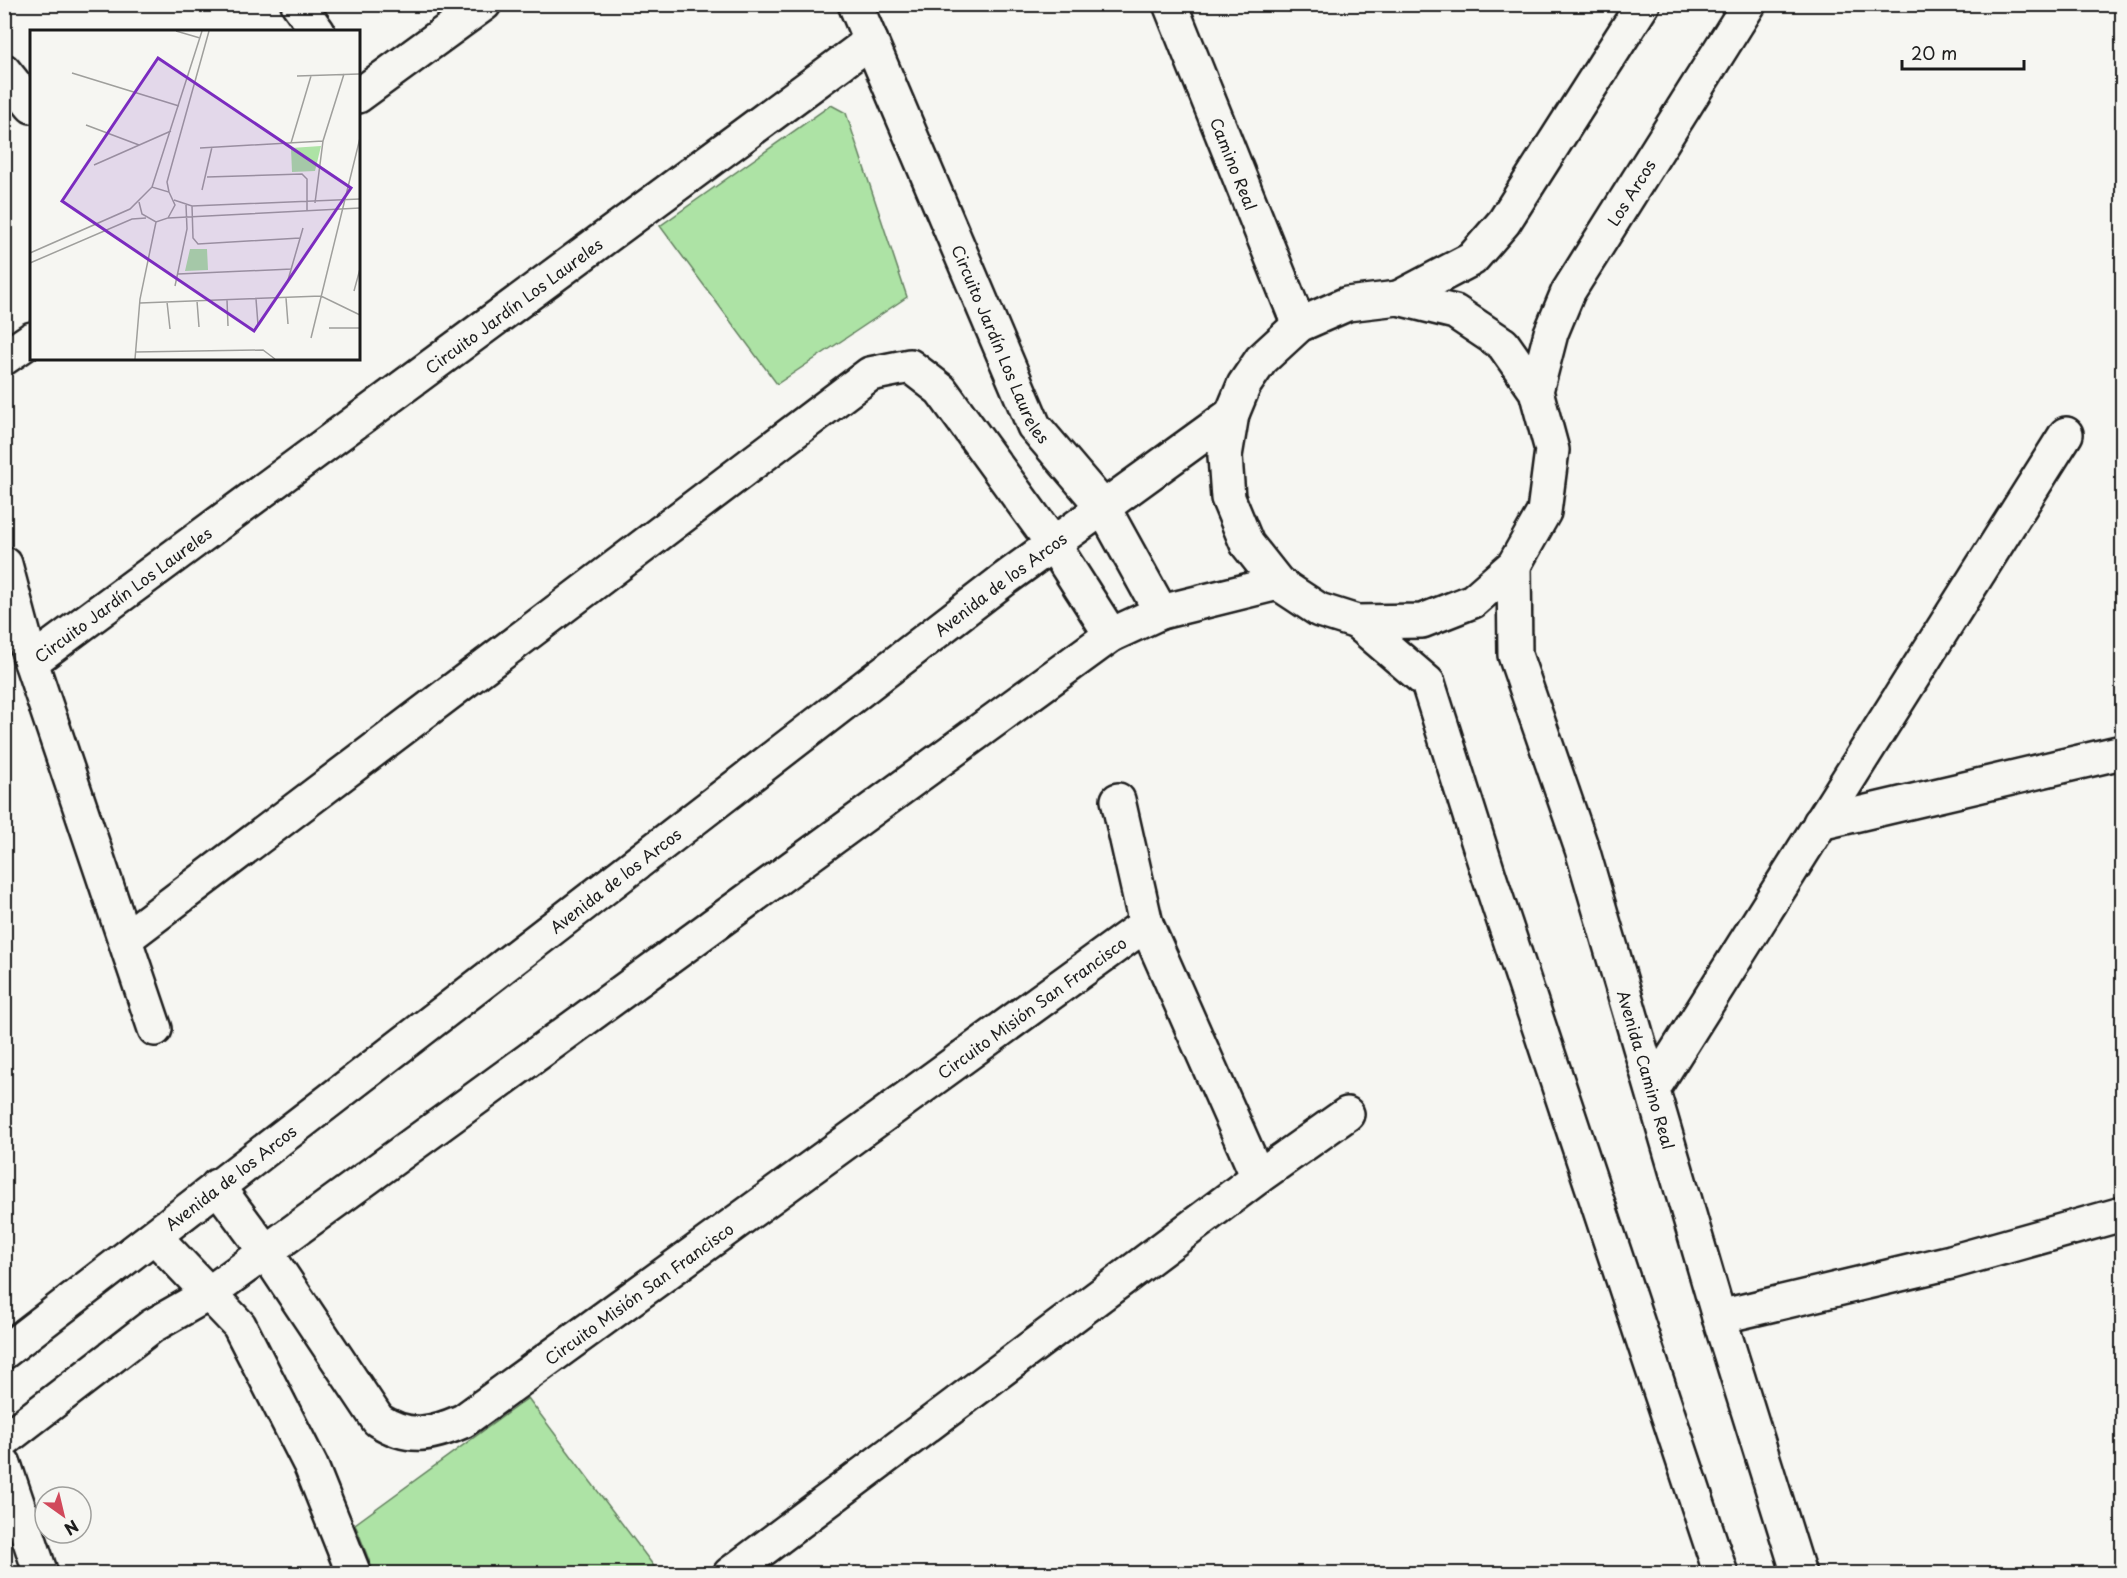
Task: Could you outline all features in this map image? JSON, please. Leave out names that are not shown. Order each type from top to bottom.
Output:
[{"type":"street","points":[[298,4],[317,30]]},
{"type":"street","points":[[360,92],[484,4]]},
{"type":"street","points":[[855,4],[871,41]]},
{"type":"street","name":"Camino Real","points":[[1170,4],[1299,325]]},
{"type":"street","points":[[1398,298],[1472,259],[1504,222],[1643,4]]},
{"type":"street","name":"Los Arcos","points":[[1536,392],[1551,333],[1569,292],[1749,4]]},
{"type":"street","name":"Circuito Jardín Los Laureles","points":[[155,1029],[31,662],[871,41],[1034,426],[1103,507],[1161,612]]},
{"type":"street","points":[[4,71],[30,104]]},
{"type":"street","points":[[1398,298],[1455,312],[1503,344],[1536,392],[1552,450],[1544,512],[1514,565],[1473,601],[1422,621],[1357,622],[1319,610],[1278,583],[1247,544],[1228,498],[1225,456],[1232,414],[1244,386],[1261,360],[1299,325],[1347,304],[1398,298]]},
{"type":"street","points":[[4,358],[30,340]]},
{"type":"street","points":[[126,938],[870,374],[910,366],[941,390],[1053,544],[1111,635]]},
{"type":"street","name":"Avenida de los Arcos","points":[[4,1352],[1053,544],[1232,414]]},
{"type":"street","points":[[1653,1089],[2066,434]]},
{"type":"street","points":[[5,564],[31,662]]},
{"type":"street","name":"Avenida Camino Real","points":[[1514,565],[1515,655],[1582,849],[1719,1317],[1799,1574]]},
{"type":"street","points":[[4,1440],[152,1326],[208,1294],[1111,635],[1161,612],[1278,583]]},
{"type":"street","points":[[1357,622],[1428,683],[1490,879],[1721,1574]]},
{"type":"street","points":[[1820,823],[2122,752]]},
{"type":"street","points":[[1118,800],[1146,924]]},
{"type":"street","name":"Circuito Misión San Francisco","points":[[217,1186],[266,1252],[378,1420],[394,1430],[417,1434],[439,1432],[463,1421],[1146,924],[1258,1177]]},
{"type":"street","points":[[730,1574],[1258,1177],[1347,1114]]},
{"type":"street","points":[[1719,1317],[1951,1262],[2122,1214]]},
{"type":"street","points":[[155,1237],[239,1325],[311,1466],[354,1574]]},
{"type":"street","points":[[4,1464],[41,1574]]},
{"type":"green space","points":[[831,105],[846,113],[907,297],[777,384],[660,226]]},
{"type":"green space","points":[[528,1398],[659,1573],[374,1573],[355,1524]]}]
